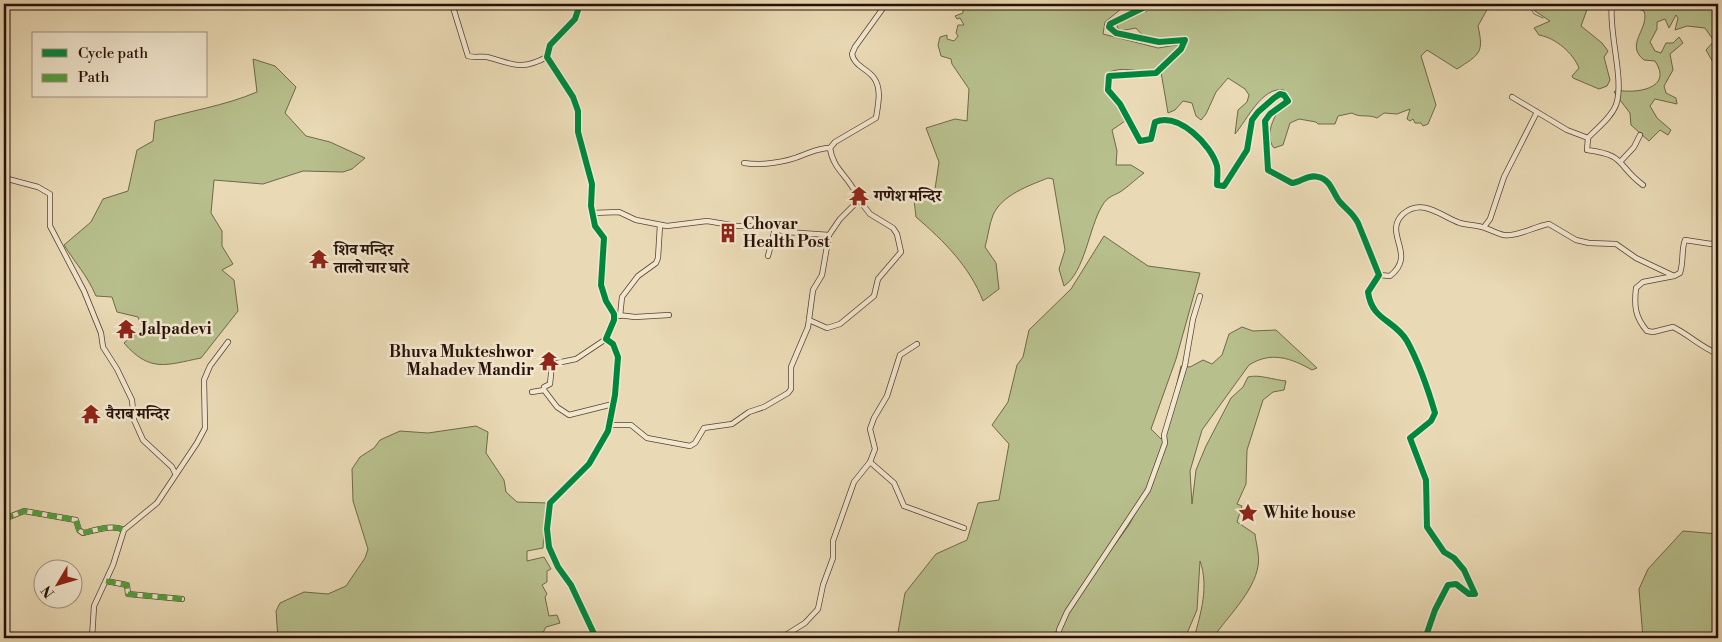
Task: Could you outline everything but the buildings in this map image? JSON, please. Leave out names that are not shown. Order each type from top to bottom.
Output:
[{"type":"street","points":[[452,4],[468,56],[485,57],[521,66],[534,65],[547,57],[550,45],[575,19],[580,4]]},
{"type":"street","points":[[830,148],[835,142],[876,118],[877,86],[874,77],[855,61],[852,54],[886,4]]},
{"type":"street","points":[[1151,4],[1110,24],[1109,27],[1116,33],[1158,42],[1185,40],[1182,49],[1156,73],[1109,76],[1108,90],[1120,104],[1138,138],[1144,142],[1151,139],[1155,122],[1177,122],[1196,134],[1215,160],[1217,185],[1224,186],[1247,150],[1249,133],[1255,116],[1274,98],[1284,95],[1288,102],[1270,114],[1265,121],[1268,170],[1292,183],[1311,176],[1319,177],[1326,181],[1339,202],[1354,214],[1379,275]]},
{"type":"street","points":[[1612,4],[1615,61],[1619,86],[1616,104],[1608,117],[1588,138],[1587,150],[1605,151],[1621,160],[1633,177],[1643,185]]},
{"type":"street","points":[[532,392],[544,390],[544,387],[550,384],[552,364],[555,361],[576,359],[606,339],[614,320],[614,314],[606,300],[601,285],[604,238],[595,226],[592,213],[592,184],[578,132],[578,111],[573,97],[547,57]]},
{"type":"street","points":[[1512,97],[1567,130],[1588,138]]},
{"type":"street","points":[[1484,228],[1490,220],[1504,177],[1536,112]]},
{"type":"street","points":[[1621,160],[1634,148],[1640,136]]},
{"type":"street","points":[[744,163],[782,160],[803,155],[819,148],[830,148]]},
{"type":"street","points":[[810,320],[827,328],[840,324],[849,318],[874,296],[878,279],[901,252],[897,234],[893,228],[870,214],[859,200],[855,187],[833,164],[830,148]]},
{"type":"street","points":[[4,178],[38,187],[50,194],[50,226],[84,291],[101,333],[103,347],[118,369],[132,400],[131,413],[143,440],[172,467],[176,474]]},
{"type":"street","points":[[609,425],[631,425],[647,438],[664,440],[683,446],[696,443],[704,428],[732,424],[749,412],[764,407],[788,393],[791,389],[791,367],[810,320],[813,290],[822,275],[829,235],[859,200]]},
{"type":"street","points":[[1379,275],[1390,276],[1400,265],[1402,254],[1395,227],[1396,222],[1407,211],[1422,208],[1433,209],[1460,223],[1484,228],[1503,235],[1511,235],[1548,224],[1576,240],[1589,243],[1616,244],[1636,258],[1674,276]]},
{"type":"street","points":[[592,213],[619,212],[636,220],[660,225],[708,221],[737,226],[764,226],[829,235]]},
{"type":"street","points":[[620,316],[622,297],[638,276],[656,263],[660,225]]},
{"type":"street","points":[[768,256],[775,229]]},
{"type":"street","points":[[1718,242],[1710,244],[1685,240],[1682,246],[1684,259],[1680,272],[1674,276],[1643,282],[1636,288],[1634,305],[1638,321],[1647,331],[1653,332],[1673,327],[1688,334],[1694,342],[1718,354]]},
{"type":"street","points":[[1379,275],[1368,292],[1370,305],[1376,314],[1406,340],[1429,390],[1435,413],[1431,421],[1410,438],[1426,480],[1427,527],[1444,552],[1454,558],[1464,570],[1475,594],[1469,594],[1456,584],[1448,585],[1434,610],[1427,633],[1422,638]]},
{"type":"street","points":[[1059,638],[1059,630],[1067,612],[1148,490],[1156,470],[1185,365],[1193,319],[1200,296]]},
{"type":"street","points":[[614,314],[620,316],[669,315]]},
{"type":"street","points":[[596,638],[571,585],[558,567],[549,547],[547,529],[550,503],[562,488],[588,464],[608,431],[618,357],[613,344],[606,339]]},
{"type":"street","points":[[92,638],[94,606],[106,581],[124,530],[157,503],[205,428],[204,380],[210,366],[228,342]]},
{"type":"street","points":[[781,638],[805,623],[818,609],[823,586],[833,558],[833,541],[854,482],[870,462],[875,448],[870,429],[874,418],[887,396],[900,356],[917,344]]},
{"type":"street","points":[[544,390],[557,407],[569,415],[613,404]]},
{"type":"street","points":[[870,462],[894,484],[904,506],[964,528]]},
{"type":"street","points":[[4,519],[24,511],[76,520],[79,530],[83,533],[110,527],[118,527],[124,530]]},
{"type":"street","points":[[106,581],[126,585],[128,594],[182,599]]},
{"type":"green space","points":[[968,4],[1127,4],[1105,22],[1103,34],[1158,48],[1177,45],[1179,47],[1156,70],[1124,69],[1108,73],[1105,85],[1125,121],[1112,130],[1117,151],[1116,165],[1131,165],[1144,173],[1104,202],[1097,215],[1077,271],[1064,286],[1059,269],[1065,250],[1053,179],[1048,178],[1016,192],[997,208],[990,223],[985,247],[996,263],[999,289],[983,301],[971,277],[955,255],[916,217],[913,191],[935,189],[939,162],[926,128],[955,119],[967,121],[969,89],[952,64],[951,59],[941,56],[938,45],[940,37],[947,35],[947,39],[954,41],[958,36],[956,33],[958,25],[964,25],[960,18],[957,19],[955,16],[963,13],[963,7]]},
{"type":"green space","points":[[1155,4],[1490,4],[1478,26],[1480,48],[1471,60],[1457,69],[1427,50],[1421,56],[1436,105],[1428,124],[1423,126],[1421,123],[1415,123],[1413,119],[1410,121],[1407,119],[1410,109],[1397,114],[1384,113],[1377,118],[1352,113],[1338,116],[1335,124],[1318,124],[1299,119],[1290,123],[1283,145],[1274,148],[1271,142],[1270,129],[1286,98],[1284,90],[1276,90],[1262,98],[1235,134],[1238,110],[1247,102],[1249,95],[1245,89],[1228,78],[1216,92],[1206,114],[1201,120],[1196,116],[1192,103],[1183,101],[1175,110],[1168,113],[1161,72],[1177,58],[1189,38],[1185,36],[1159,40],[1140,33],[1136,28],[1119,31],[1116,23],[1142,10],[1146,12]]},
{"type":"green space","points":[[1531,4],[1589,4],[1581,26],[1602,43],[1608,51],[1604,57],[1610,80],[1607,86],[1599,89],[1573,78],[1572,76],[1579,68],[1576,62],[1558,43],[1539,35],[1534,28],[1550,21],[1535,11]]},
{"type":"green space","points":[[1613,4],[1718,4],[1718,71],[1706,50],[1714,41],[1705,28],[1687,26],[1675,30],[1678,18],[1676,15],[1669,28],[1665,19],[1657,22],[1657,29],[1650,42],[1655,51],[1661,53],[1666,43],[1673,43],[1679,37],[1683,43],[1670,54],[1673,70],[1664,86],[1666,93],[1676,98],[1677,104],[1655,99],[1650,106],[1657,118],[1671,130],[1668,135],[1660,130],[1649,141],[1631,125],[1630,113],[1614,92],[1617,90],[1633,91],[1650,88],[1660,78],[1660,70],[1655,61],[1644,60],[1636,48],[1644,24],[1644,11],[1627,5],[1615,6]]},
{"type":"green space","points":[[253,59],[275,66],[296,87],[285,113],[306,136],[330,142],[365,158],[352,169],[343,172],[303,171],[263,184],[214,180],[211,213],[222,231],[222,246],[233,264],[222,270],[234,280],[238,311],[201,358],[168,364],[151,363],[133,353],[124,343],[133,335],[143,330],[138,317],[117,312],[112,297],[96,296],[64,245],[91,222],[103,199],[128,191],[137,150],[153,141],[155,121],[219,105],[257,92]]},
{"type":"green space","points":[[1104,236],[1148,266],[1200,273],[1176,359],[1151,429],[1161,439],[1165,435],[1181,366],[1190,367],[1203,360],[1212,364],[1222,355],[1229,334],[1242,327],[1253,331],[1276,330],[1317,368],[1312,370],[1289,359],[1273,357],[1265,358],[1249,365],[1202,430],[1190,471],[1192,504],[1196,470],[1231,398],[1243,387],[1248,377],[1286,381],[1284,390],[1273,392],[1263,400],[1247,450],[1246,484],[1237,504],[1242,506],[1237,522],[1255,534],[1258,562],[1251,585],[1246,595],[1213,638],[1194,638],[1204,590],[1203,570],[1200,561],[1197,610],[1185,638],[1061,638],[1060,627],[1049,638],[990,638],[977,635],[977,638],[897,638],[905,593],[936,554],[967,540],[978,503],[999,500],[1009,444],[992,425],[1008,402],[1017,365],[1023,357],[1029,330],[1071,289]],"holes":[[[1144,497],[1129,525],[1090,579]]]},
{"type":"green space","points":[[476,426],[488,432],[486,453],[504,480],[506,492],[517,502],[548,503],[545,513],[543,548],[527,551],[527,561],[544,557],[551,569],[547,571],[547,582],[542,585],[547,594],[545,597],[549,616],[557,615],[560,623],[546,627],[540,638],[278,638],[276,611],[280,603],[304,592],[328,594],[346,586],[365,558],[368,549],[353,501],[352,469],[360,457],[374,448],[380,440],[400,431],[428,433]]},
{"type":"green space","points":[[1683,531],[1718,534],[1718,638],[1643,638],[1639,589],[1648,569]]},
{"type":"waterway","points":[[1528,4],[1534,14],[1543,18]]},
{"type":"marked path","points":[[4,519],[24,511],[76,520],[79,530],[83,533],[109,528],[124,530]]},
{"type":"marked path","points":[[106,581],[127,585],[128,594],[182,599]]},
{"type":"cycle path","points":[[580,4],[575,19],[550,45],[547,57],[573,97],[578,111],[578,132],[592,184],[591,206],[595,226],[604,238],[601,285],[606,301],[614,314],[614,320],[606,339],[613,344],[618,357],[615,395],[608,431],[589,464],[550,503],[547,529],[549,547],[558,567],[571,585],[596,638]]},
{"type":"cycle path","points":[[1151,4],[1110,24],[1109,27],[1116,33],[1159,42],[1185,40],[1181,49],[1156,73],[1109,76],[1108,90],[1120,104],[1140,141],[1151,139],[1155,122],[1164,120],[1184,126],[1193,132],[1208,149],[1217,166],[1217,185],[1224,186],[1247,150],[1252,120],[1274,98],[1280,94],[1284,95],[1288,101],[1270,114],[1265,121],[1268,170],[1292,183],[1308,177],[1322,178],[1329,184],[1340,202],[1358,223],[1379,275],[1368,292],[1370,302],[1374,309],[1396,328],[1407,341],[1423,376],[1435,413],[1431,421],[1410,438],[1426,480],[1427,527],[1444,552],[1454,558],[1464,570],[1475,594],[1469,594],[1456,584],[1448,585],[1435,610],[1427,633],[1422,638]]},
{"type":"place","name":"गणेश मन्दिर","points":[[859,196]]},
{"type":"place","name":"Chovar Health Post","points":[[728,233]]},
{"type":"place","name":"शिव मन्दिर तालो चार घारे","points":[[319,259]]},
{"type":"place","name":"Jalpadevi","points":[[126,329]]},
{"type":"place","name":"Bhuva Mukteshwor Mahadev Mandir","points":[[549,361]]},
{"type":"place","name":"वैराब मन्दिर","points":[[91,414]]},
{"type":"place","name":"White house","points":[[1248,513]]}]
